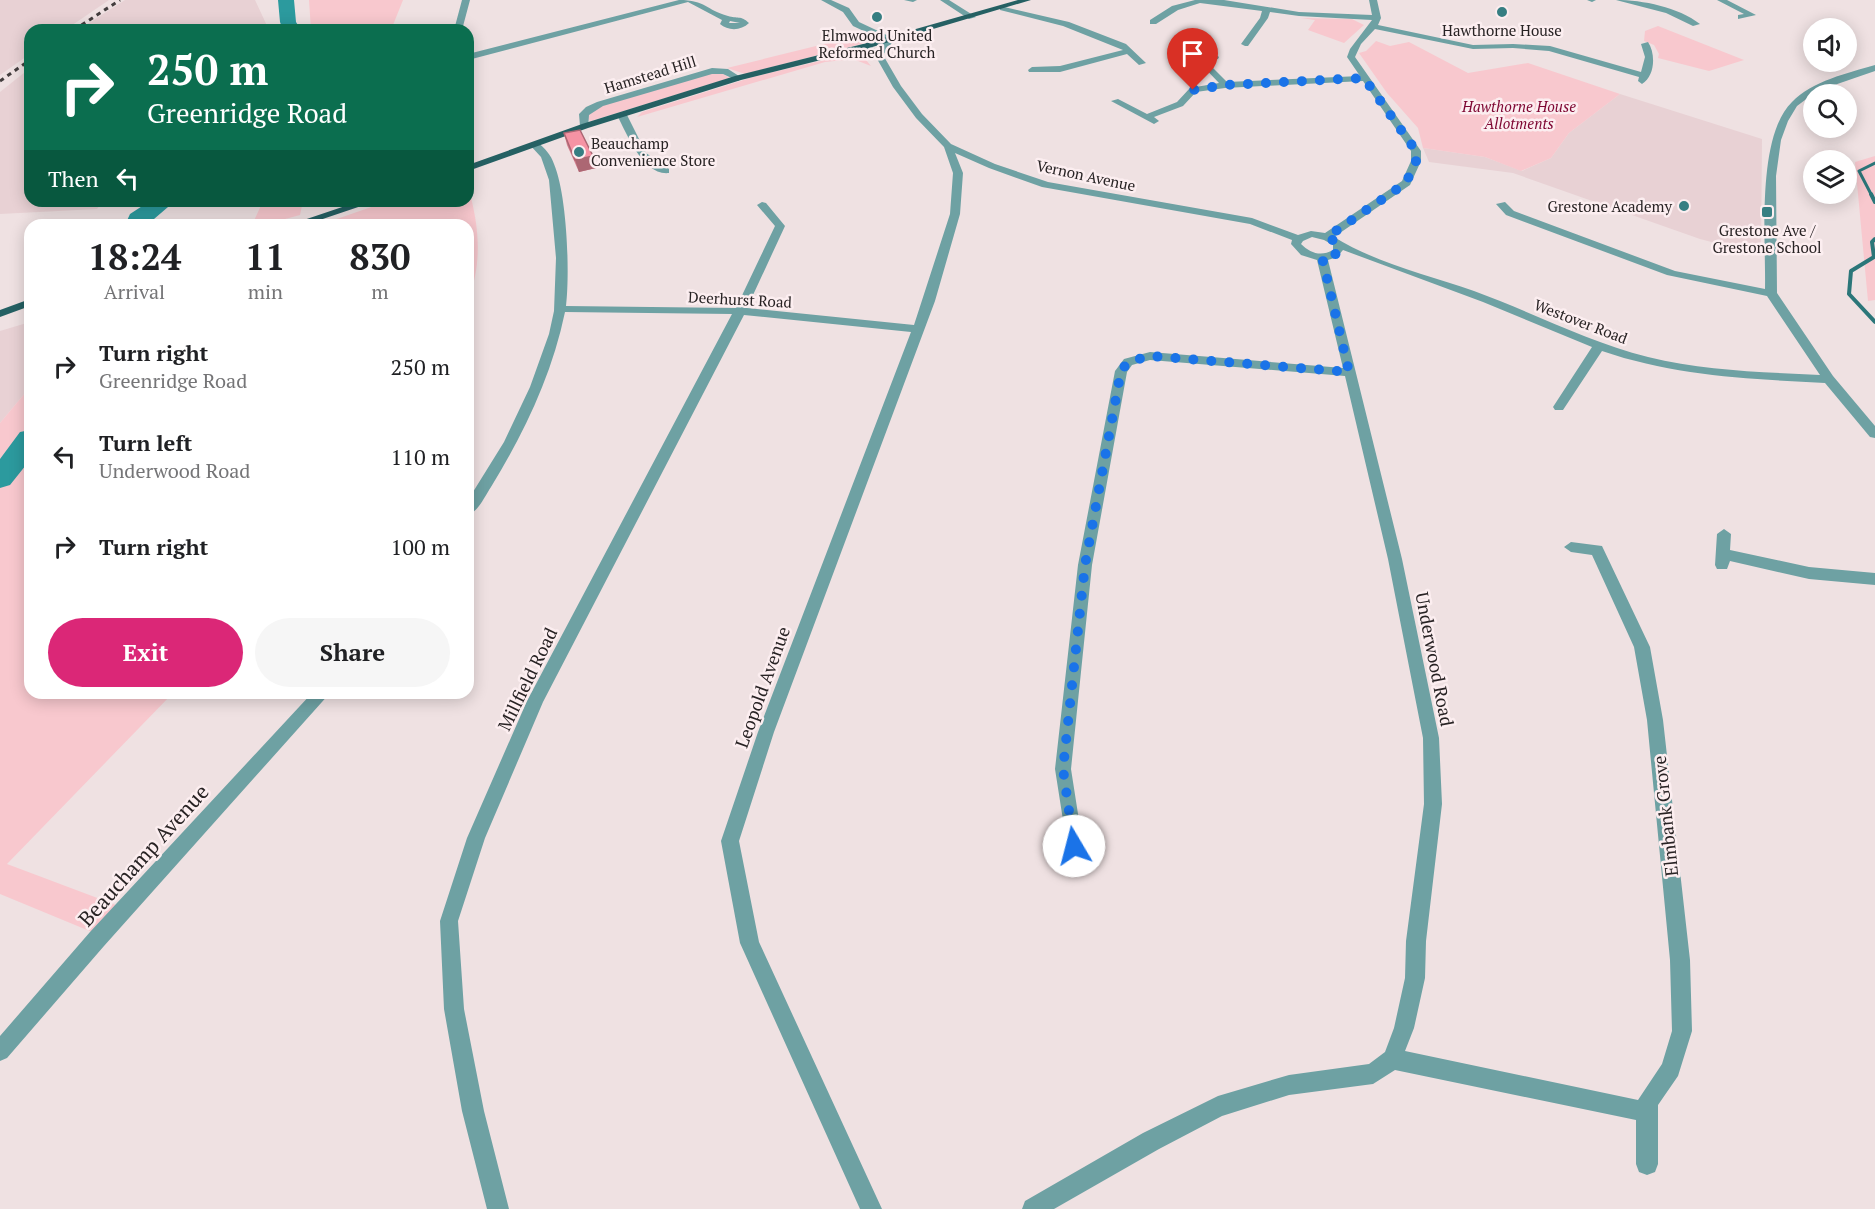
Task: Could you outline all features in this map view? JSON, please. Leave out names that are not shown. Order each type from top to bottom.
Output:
[{"type":"main road","name":"Hamstead Hill","points":[[474,166],[585,126],[738,78],[890,40],[1027,0]]},
{"type":"main road","points":[[313,219],[352,207]]},
{"type":"main road","points":[[0,314],[24,304]]},
{"type":"street","points":[[460,24],[466,0]]},
{"type":"street","points":[[474,55],[689,0],[727,19]]},
{"type":"street","points":[[825,0],[846,10],[856,24],[890,40],[879,56]]},
{"type":"street","points":[[908,0],[913,0]]},
{"type":"street","points":[[944,0],[972,17]]},
{"type":"street","points":[[1338,244],[1338,250],[1326,262],[1307,254],[1296,244],[1298,239],[1311,234],[1327,237],[1406,183],[1416,161],[1416,151],[1351,57],[1352,51],[1376,23],[1373,0]]},
{"type":"street","points":[[1620,0],[1669,11],[1696,24]]},
{"type":"street","points":[[1721,0],[1752,15],[1742,17]]},
{"type":"street","points":[[1146,13],[1156,19],[1186,4],[1216,1],[1266,10],[1376,23],[1464,46],[1550,49],[1643,79],[1650,56],[1650,49],[1645,44]]},
{"type":"street","points":[[1003,8],[1066,24],[1123,46],[1142,63]]},
{"type":"street","points":[[1258,42],[1246,42],[1264,18],[1266,10]]},
{"type":"street","name":"Vernon Avenue","points":[[866,46],[879,56],[908,102],[948,146],[992,166],[1046,184],[1252,220],[1298,239]]},
{"type":"street","points":[[1032,70],[1060,69],[1129,51]]},
{"type":"street","points":[[1215,57],[1200,59],[1226,85]]},
{"type":"street","points":[[1875,68],[1814,89],[1794,104],[1783,121],[1776,140],[1771,177],[1771,293],[1829,379],[1875,434]]},
{"type":"street","name":"Hamstead Hill","points":[[585,126],[584,114],[600,104],[712,71],[725,71],[738,78]]},
{"type":"street","points":[[1115,101],[1151,119],[1180,104],[1193,90],[1226,85],[1364,78]]},
{"type":"street","points":[[622,115],[642,155],[666,171]]},
{"type":"street","points":[[474,502],[518,426],[543,370],[561,309],[561,239],[551,165],[544,152],[534,144]]},
{"type":"street","name":"Leopold Avenue","points":[[872,1209],[750,943],[730,841],[766,732],[945,252],[955,214],[958,173],[948,146]]},
{"type":"street","points":[[958,173],[992,166]]},
{"type":"street","points":[[1501,204],[1510,213],[1671,273],[1771,293]]},
{"type":"street","name":"Millfield Road","points":[[498,1209],[473,1111],[454,1009],[449,921],[476,838],[535,701],[740,311],[780,226],[762,205]]},
{"type":"street","name":"Westover Road","points":[[1327,237],[1365,257],[1490,302],[1598,347],[1669,366],[1711,373],[1829,379]]},
{"type":"street","name":"Westover Road","points":[[1326,262],[1365,257]]},
{"type":"street","name":"Underwood Road","points":[[1326,262],[1349,372],[1395,559],[1431,738],[1433,804],[1416,941],[1415,978],[1404,1028],[1392,1059]]},
{"type":"street","name":"Deerhurst Road","points":[[561,309],[740,311],[917,329]]},
{"type":"street","points":[[1559,407],[1598,347]]},
{"type":"street","points":[[1074,846],[1063,769],[1085,565],[1121,371],[1128,362],[1150,356],[1349,372]]},
{"type":"street","points":[[1725,534],[1723,560],[1809,573],[1875,579]]},
{"type":"street","name":"Elmbank Grove","points":[[1571,547],[1597,550],[1616,587],[1642,647],[1655,720],[1680,960],[1682,1031],[1671,1069],[1648,1102],[1647,1164]]},
{"type":"street","name":"Beauchamp Avenue","points":[[0,1051],[97,939],[317,699]]},
{"type":"street","points":[[1033,1209],[1151,1141],[1218,1107],[1289,1085],[1373,1074],[1392,1059],[1647,1112]]},
{"type":"shaded area","points":[[0,0],[109,0],[74,24],[24,24],[24,58],[0,75]]},
{"type":"shaded area","points":[[125,0],[255,0],[266,24],[87,24]]},
{"type":"shaded area","points":[[24,73],[24,207],[98,207],[97,209],[0,214],[0,92]]},
{"type":"shaded area","name":"Grestone Academy","points":[[1620,94],[1762,139],[1761,255],[1700,239],[1513,173],[1429,162],[1423,148],[1485,157],[1522,171],[1551,158],[1569,133]]},
{"type":"shaded area","points":[[24,324],[24,394],[0,423],[0,331]]},
{"type":"green space","points":[[309,0],[403,0],[393,24],[311,24]]},
{"type":"green space","points":[[1301,18],[1352,19],[1364,25],[1344,43],[1308,30],[1315,20]]},
{"type":"green space","points":[[1658,26],[1744,60],[1709,71],[1658,58],[1659,54],[1654,45],[1644,41],[1645,31]]},
{"type":"green space","points":[[869,33],[875,38],[873,41],[745,74],[727,68]]},
{"type":"green space","name":"Hawthorne House Allotments","points":[[1376,41],[1390,46],[1409,42],[1468,73],[1528,63],[1620,94],[1569,133],[1551,158],[1521,171],[1485,157],[1423,148],[1418,128],[1387,93],[1359,53],[1366,51]]},
{"type":"green space","points":[[854,53],[862,55],[871,66],[853,59],[825,62],[637,117],[642,112],[753,77]]},
{"type":"green space","points":[[711,73],[721,73],[730,78],[591,121],[586,118],[586,113],[601,106]]},
{"type":"green space","points":[[1875,156],[1875,300],[1868,301],[1857,183],[1857,161]]},
{"type":"green space","points":[[260,207],[302,207],[300,215],[285,219],[255,219]]},
{"type":"green space","points":[[372,207],[473,207],[478,243],[474,281],[474,219],[336,219]]},
{"type":"green space","points":[[24,394],[24,699],[167,699],[7,864],[116,905],[92,932],[0,894],[0,423]]},
{"type":"building","points":[[580,130],[593,156],[575,160],[564,133]]},
{"type":"waterway","points":[[286,0],[289,24]]},
{"type":"waterway","points":[[1872,196],[1859,171],[1875,163]]},
{"type":"waterway","points":[[1872,196],[1875,202]]},
{"type":"waterway","points":[[138,219],[155,207]]},
{"type":"waterway","points":[[1875,239],[1872,242],[1874,257],[1851,271],[1849,294],[1875,322]]},
{"type":"waterway","points":[[0,478],[24,449]]},
{"type":"railway","points":[[83,24],[120,0]]},
{"type":"railway","points":[[0,81],[24,64]]},
{"type":"place","name":"Hawthorne House","points":[[1502,12]]},
{"type":"place","name":"Elmwood United Reformed Church","points":[[877,17]]},
{"type":"place","name":"Beauchamp Convenience Store","points":[[579,152]]},
{"type":"place","name":"Grestone Academy","points":[[1684,206]]},
{"type":"place","name":"Grestone Ave / Grestone School","points":[[1767,212]]},
{"type":"route","points":[[1074,846],[1063,769],[1085,565],[1121,371],[1128,362],[1150,356],[1349,372],[1322,257],[1336,254],[1339,249],[1338,244],[1327,237],[1406,183],[1416,161],[1416,151],[1364,78],[1226,85],[1193,90]]}]
